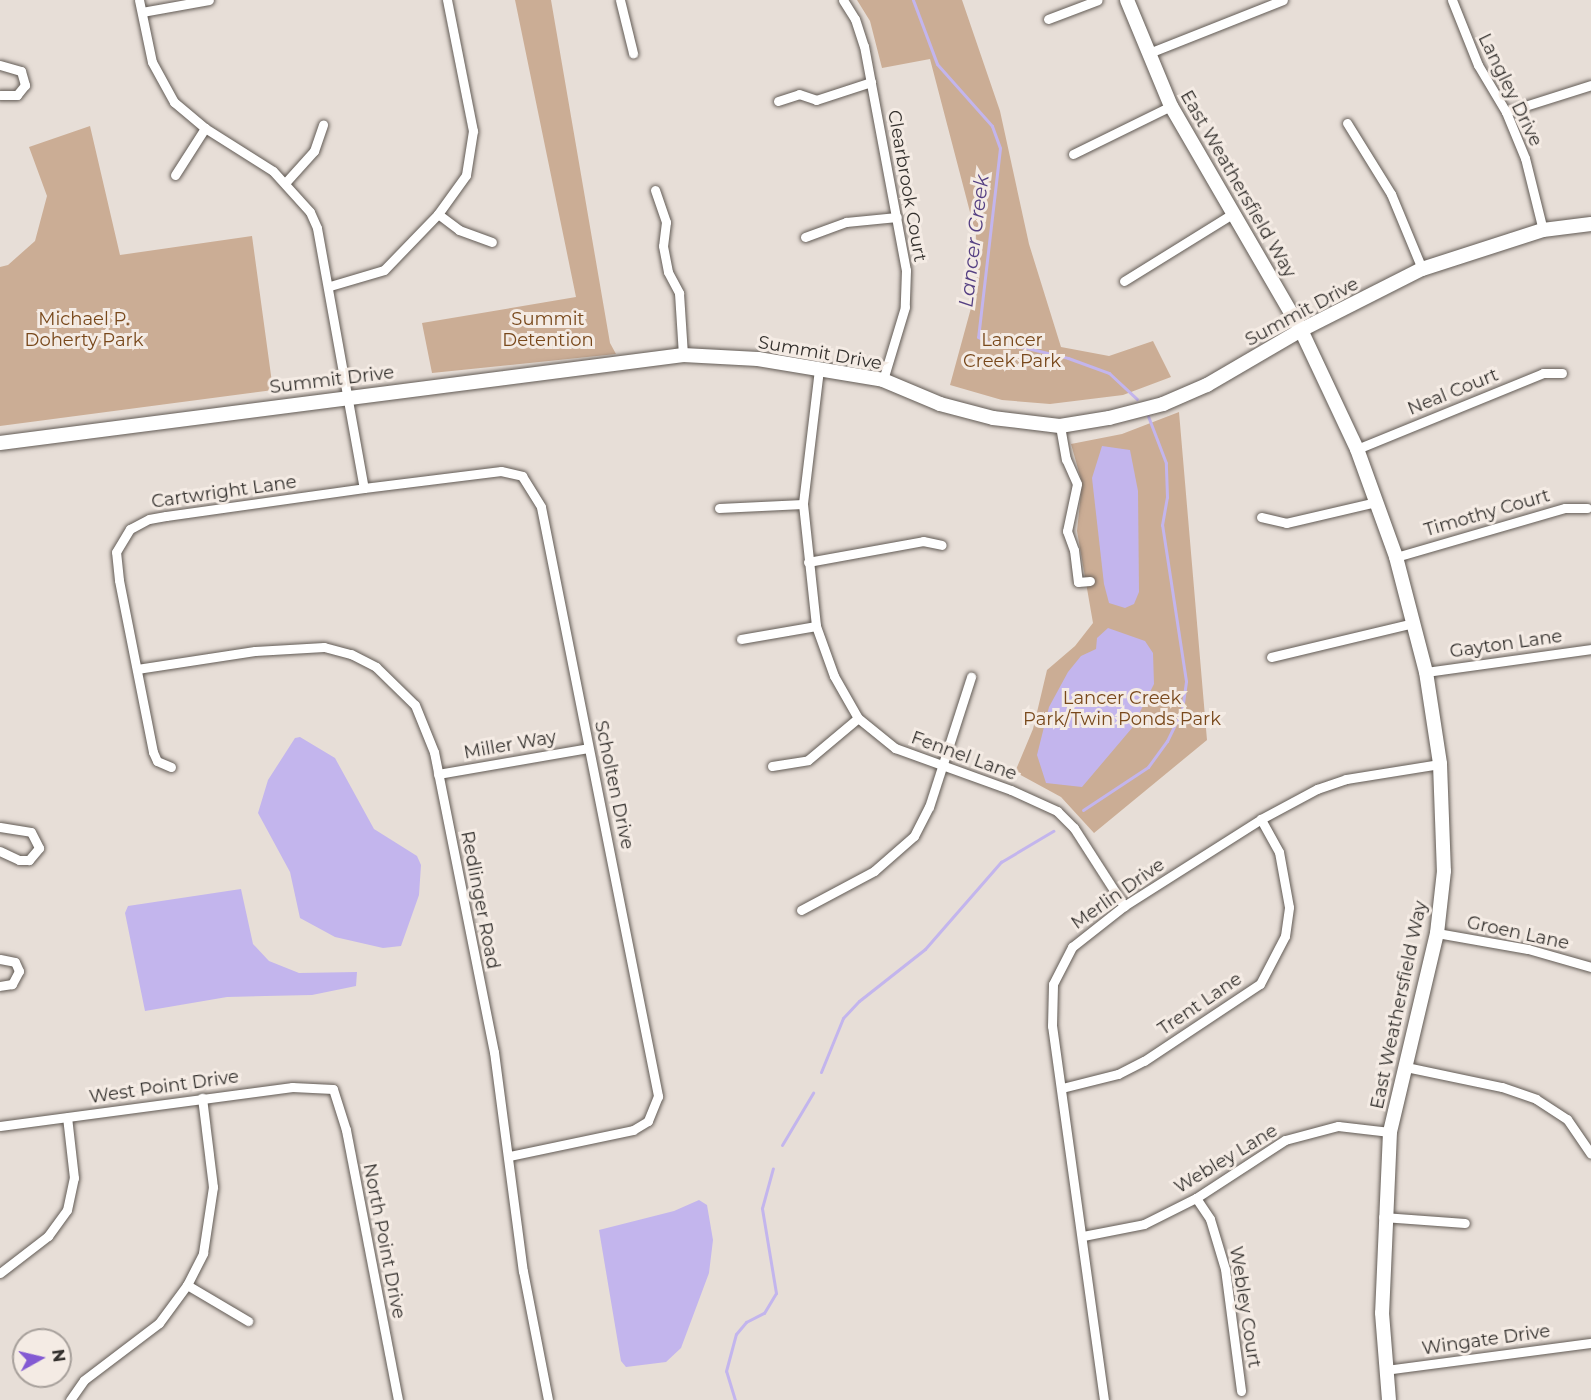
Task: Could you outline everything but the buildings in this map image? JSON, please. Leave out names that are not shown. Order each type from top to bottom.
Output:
[{"type":"street","points":[[139,0],[150,54],[161,82],[174,102],[205,128],[286,182],[317,228],[330,286],[364,488]]},
{"type":"street","points":[[142,12],[208,0]]},
{"type":"street","points":[[330,286],[384,270],[438,214],[466,175],[473,147],[447,0]]},
{"type":"street","points":[[620,0],[633,53]]},
{"type":"street","name":"Clearbrook Court","points":[[843,0],[855,19],[871,82],[906,270],[905,307],[883,380]]},
{"type":"street","points":[[1048,19],[1098,0]]},
{"type":"street","name":"East Weathersfield Way","points":[[1127,0],[1171,106],[1301,330],[1357,449],[1396,557],[1426,672],[1440,764],[1444,871],[1437,933],[1390,1132],[1383,1217],[1386,1370],[1389,1400]]},
{"type":"street","points":[[1149,53],[1283,0]]},
{"type":"street","name":"Langley Drive","points":[[1452,0],[1478,65],[1506,112],[1526,158],[1543,230]]},
{"type":"street","points":[[0,65],[21,70],[25,85],[17,95],[0,95]]},
{"type":"street","points":[[778,101],[799,94],[816,100],[871,82]]},
{"type":"street","points":[[1506,112],[1591,85]]},
{"type":"street","points":[[1073,154],[1171,106]]},
{"type":"street","points":[[1347,123],[1391,194],[1422,269]]},
{"type":"street","points":[[286,182],[314,151],[323,125]]},
{"type":"street","points":[[175,175],[205,128]]},
{"type":"street","points":[[655,190],[666,222],[663,246],[668,272],[680,294],[682,355]]},
{"type":"street","points":[[438,214],[459,230],[492,242]]},
{"type":"street","points":[[1124,281],[1232,214]]},
{"type":"street","points":[[805,237],[846,222],[897,217]]},
{"type":"street","name":"Summit Drive","points":[[0,443],[349,396],[682,355],[758,359],[883,380],[940,404],[993,418],[1060,426],[1162,404],[1207,385],[1301,330],[1422,269],[1543,230],[1591,224]]},
{"type":"street","name":"Fennel Lane","points":[[819,369],[803,504],[816,626],[834,676],[858,718],[895,748],[942,768],[1011,790],[1057,811],[1074,828],[1124,906]]},
{"type":"street","name":"Neal Court","points":[[1357,449],[1543,373],[1562,373]]},
{"type":"street","points":[[1060,426],[1066,459],[1077,484],[1067,531],[1074,550],[1078,582],[1090,581]]},
{"type":"street","name":"Scholten Drive","points":[[364,488],[501,471],[522,476],[534,490],[541,507],[657,1104],[648,1121],[620,1135],[510,1156]]},
{"type":"street","name":"Cartwright Lane","points":[[171,767],[157,761],[153,752],[116,562],[118,544],[130,529],[149,519],[364,488]]},
{"type":"street","points":[[1261,517],[1286,523],[1376,502]]},
{"type":"street","points":[[719,508],[803,504]]},
{"type":"street","name":"Timothy Court","points":[[1396,557],[1565,508],[1587,508]]},
{"type":"street","points":[[808,562],[923,541],[942,545]]},
{"type":"street","points":[[1271,657],[1414,623]]},
{"type":"street","points":[[741,639],[816,626]]},
{"type":"street","name":"Redlinger Road","points":[[136,669],[295,646],[324,647],[351,654],[396,682],[415,705],[427,728],[438,774],[494,1052],[510,1156],[523,1270],[548,1400]]},
{"type":"street","name":"Gayton Lane","points":[[1426,672],[1591,649]]},
{"type":"street","points":[[801,910],[874,871],[914,836],[942,768],[971,677]]},
{"type":"street","points":[[772,766],[808,760],[858,718]]},
{"type":"street","name":"Miller Way","points":[[438,774],[588,748]]},
{"type":"street","name":"Merlin Drive","points":[[1104,1400],[1052,1026],[1053,984],[1072,947],[1124,906],[1261,819],[1346,779],[1440,764]]},
{"type":"street","name":"Trent Lane","points":[[1062,1088],[1118,1074],[1144,1061],[1260,984],[1285,936],[1288,907],[1279,852],[1261,819]]},
{"type":"street","points":[[0,827],[31,832],[39,848],[29,860],[19,860],[0,851]]},
{"type":"street","name":"Groen Lane","points":[[1437,933],[1528,949],[1591,968]]},
{"type":"street","points":[[0,959],[15,962],[19,971],[12,984],[0,986]]},
{"type":"street","points":[[1406,1067],[1502,1088],[1536,1099],[1567,1119],[1591,1154]]},
{"type":"street","name":"West Point Drive","points":[[0,1126],[292,1087],[333,1089]]},
{"type":"street","name":"North Point Drive","points":[[333,1089],[346,1130],[398,1400]]},
{"type":"street","points":[[70,1400],[84,1380],[159,1323],[188,1285],[207,1240],[213,1187],[202,1098]]},
{"type":"street","points":[[0,1273],[48,1236],[67,1209],[74,1178],[67,1117]]},
{"type":"street","name":"Webley Lane","points":[[1083,1236],[1144,1224],[1196,1198],[1285,1140],[1338,1126],[1390,1132]]},
{"type":"street","name":"Webley Court","points":[[1196,1198],[1210,1219],[1225,1269],[1241,1391]]},
{"type":"street","points":[[1383,1217],[1465,1223]]},
{"type":"street","points":[[188,1285],[248,1321]]},
{"type":"street","name":"Wingate Drive","points":[[1386,1370],[1591,1343]]},
{"type":"green space","name":"Summit Detention","points":[[515,0],[551,0],[610,343],[616,354],[432,373],[422,323],[576,297]]},
{"type":"green space","name":"Lancer Creek Park","points":[[857,0],[962,0],[1000,111],[1029,244],[1061,347],[1109,356],[1153,341],[1171,377],[1123,395],[1050,404],[1002,400],[950,385],[977,286],[976,235],[930,59],[882,68],[870,21]]},
{"type":"green space","name":"Michael P. Doherty Park","points":[[90,126],[120,255],[252,236],[273,390],[0,426],[0,267],[8,265],[35,241],[47,196],[29,147]]},
{"type":"green space","name":"Lancer Creek Park/Twin Ponds Park","points":[[1179,412],[1207,740],[1094,833],[1061,797],[1015,772],[1033,729],[1047,670],[1075,646],[1093,623],[1077,531],[1082,483],[1071,444],[1122,434]]},
{"type":"shaded area","points":[[1102,446],[1130,450],[1138,491],[1139,592],[1134,604],[1125,608],[1109,603],[1104,584],[1092,478]]},
{"type":"shaded area","points":[[1108,628],[1145,641],[1153,653],[1154,684],[1132,728],[1082,787],[1046,783],[1037,755],[1049,707],[1068,672],[1081,656],[1096,649],[1097,638]]},
{"type":"shaded area","points":[[300,737],[335,758],[374,829],[417,856],[421,865],[419,895],[401,946],[383,948],[335,937],[300,918],[290,872],[258,813],[268,780],[295,738]]},
{"type":"shaded area","points":[[241,889],[253,944],[269,961],[299,973],[357,972],[356,986],[312,995],[227,997],[145,1011],[125,913],[128,906]]},
{"type":"shaded area","points":[[699,1200],[707,1205],[713,1240],[709,1273],[681,1348],[666,1362],[626,1367],[621,1361],[599,1230],[674,1211]]},
{"type":"waterway","name":"Lancer Creek","points":[[913,0],[937,64],[992,126],[1000,148],[978,337],[992,344],[1023,347],[1068,358],[1109,373],[1137,399]]},
{"type":"waterway","name":"Lancer Creek","points":[[1083,810],[1148,767],[1167,741],[1182,710],[1186,681],[1162,525],[1167,497],[1166,463],[1148,416]]},
{"type":"waterway","points":[[821,1072],[843,1018],[859,1001],[925,949],[1001,862],[1053,831]]},
{"type":"waterway","points":[[782,1145],[813,1093]]},
{"type":"waterway","points":[[735,1400],[726,1371],[736,1334],[746,1322],[764,1313],[776,1293],[762,1208],[773,1168]]}]
